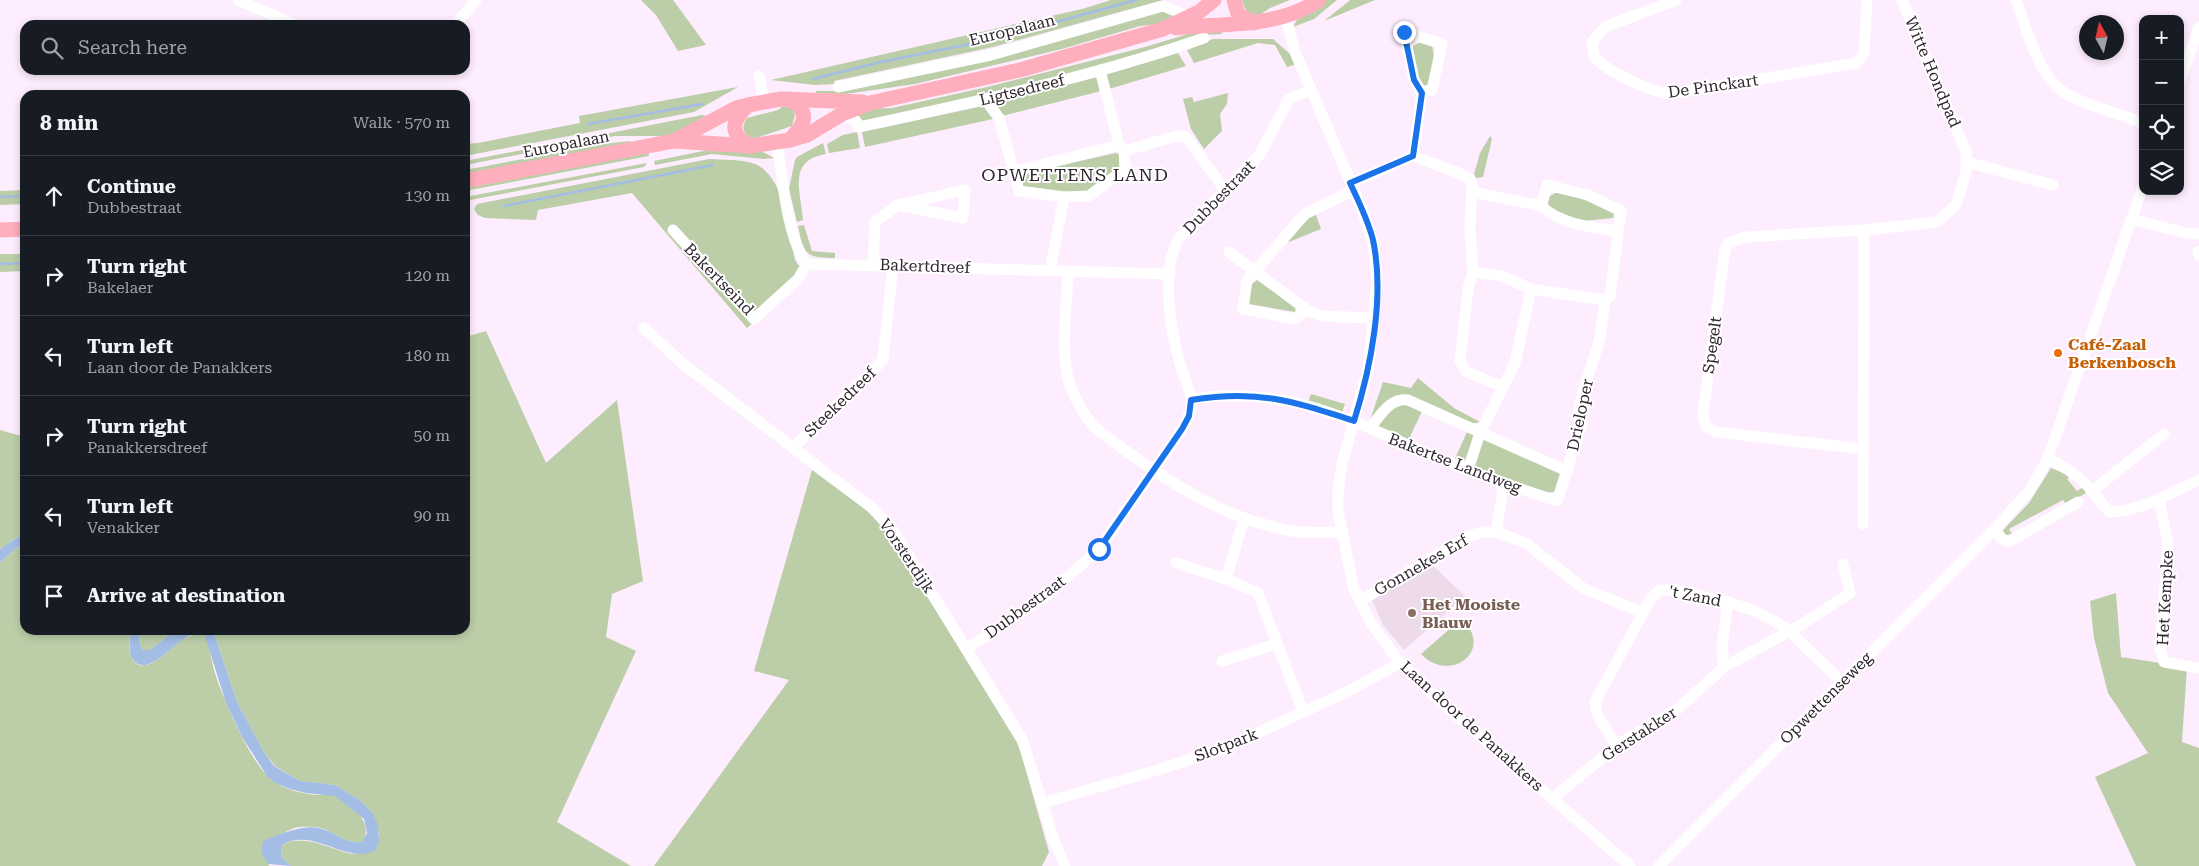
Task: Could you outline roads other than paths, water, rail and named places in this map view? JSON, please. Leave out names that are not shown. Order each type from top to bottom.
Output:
[{"type":"main road","points":[[870,103],[790,99],[764,102],[748,105],[739,113],[734,126],[737,135],[750,146],[784,141],[807,135],[842,114],[870,103],[1020,70],[1163,29],[1190,16],[1214,0]]},
{"type":"main road","points":[[1234,0],[1238,14],[1254,24]]},
{"type":"main road","points":[[1163,29],[1204,25],[1254,24],[1284,15],[1312,2]]},
{"type":"main road","points":[[784,141],[801,127],[804,118],[802,109],[790,99]]},
{"type":"main road","name":"Europalaan","points":[[674,141],[736,108],[748,105]]},
{"type":"main road","name":"Europalaan","points":[[470,180],[674,141],[750,146]]},
{"type":"main road","points":[[0,230],[20,229]]},
{"type":"street","points":[[238,0],[284,20]]},
{"type":"street","points":[[459,20],[476,0]]},
{"type":"street","name":"De Pinckart","points":[[1676,0],[1604,27],[1592,42],[1594,56],[1613,70],[1639,84],[1659,93],[1671,94],[1856,63],[1864,53],[1867,0]]},
{"type":"street","name":"Witte Hondpad","points":[[1902,0],[1964,143]]},
{"type":"street","points":[[2016,0],[2042,65],[2053,82],[2069,95],[2139,121]]},
{"type":"street","name":"Europalaan","points":[[838,87],[991,55],[1163,6],[1190,16]]},
{"type":"street","name":"Laan door de Panakkers","points":[[1284,15],[1295,52],[1365,216],[1373,242],[1377,279],[1366,381],[1342,464],[1338,492],[1341,532],[1348,570],[1360,601],[1382,641],[1434,696],[1630,866]]},
{"type":"street","points":[[2184,69],[2199,28]]},
{"type":"street","points":[[1413,156],[1422,93],[1414,80],[1404,32],[1442,44],[1432,90],[1422,93]]},
{"type":"street","name":"Ligtsedreef","points":[[842,114],[856,121],[859,127],[986,100],[1100,70],[1204,38]]},
{"type":"street","points":[[986,100],[999,118],[1019,191],[1064,197],[1090,196],[1125,169],[1100,70]]},
{"type":"street","points":[[759,76],[764,102]]},
{"type":"street","name":"Dubbestraat","points":[[968,648],[1046,596],[1099,549],[1154,471],[1189,416],[1191,400],[1172,328],[1170,274],[1173,253],[1178,239],[1260,154],[1289,99],[1311,90]]},
{"type":"street","points":[[1013,172],[1176,136],[1186,137],[1226,191]]},
{"type":"street","points":[[784,141],[788,209],[799,254],[807,264]]},
{"type":"street","name":"Spegelt","points":[[1862,450],[1716,432],[1706,426],[1703,414],[1725,249],[1729,243],[1745,236],[1864,230],[1937,222],[1956,205],[1966,172],[1964,143]]},
{"type":"street","points":[[1307,310],[1295,319],[1243,309],[1247,280],[1305,214],[1352,187],[1413,156],[1470,179],[1477,193],[1470,228],[1473,272],[1468,289],[1460,361],[1467,372],[1503,387]]},
{"type":"street","points":[[1966,162],[2053,185]]},
{"type":"street","name":"Drieloper","points":[[1542,206],[1548,185],[1588,195],[1621,211],[1610,296],[1605,300],[1600,338],[1579,406],[1582,423],[1557,501]]},
{"type":"street","points":[[873,265],[875,222],[898,205],[965,190],[962,218],[898,205]]},
{"type":"street","points":[[1477,193],[1542,206],[1552,216],[1580,225],[1618,231]]},
{"type":"street","name":"Opwettenseweg","points":[[1658,866],[1993,531],[2030,490],[2048,458],[2139,195]]},
{"type":"street","points":[[1050,271],[1064,197]]},
{"type":"street","points":[[2130,219],[2186,234],[2199,234]]},
{"type":"street","name":"Bakertseind","points":[[673,230],[754,320],[798,279],[807,264]]},
{"type":"street","points":[[1863,524],[1864,230]]},
{"type":"street","points":[[1229,252],[1307,310],[1321,316],[1374,318]]},
{"type":"street","name":"Bakertdreef","points":[[807,264],[1170,274]]},
{"type":"street","name":"Steekedreef","points":[[793,448],[883,360],[893,266]]},
{"type":"street","points":[[1068,272],[1066,362],[1069,382],[1078,404],[1089,421],[1154,471],[1204,502],[1244,519],[1277,529],[1304,533],[1341,532]]},
{"type":"street","points":[[1473,272],[1502,276],[1531,289],[1605,300]]},
{"type":"street","points":[[1468,470],[1480,433],[1515,363],[1531,289]]},
{"type":"street","name":"Vorsterdijk","points":[[644,328],[682,364],[872,507],[892,529],[968,648],[1022,739],[1042,803],[1065,866]]},
{"type":"street","name":"Bakertse Landweg","points":[[1191,400],[1216,396],[1251,395],[1276,398],[1311,406],[1354,421],[1504,484],[1557,501]]},
{"type":"street","points":[[1370,428],[1391,404],[1402,399],[1567,471]]},
{"type":"street","points":[[2092,491],[2164,434]]},
{"type":"street","points":[[2048,458],[2069,469],[2092,491],[2103,507],[2110,512],[2134,508],[2159,499],[2199,480]]},
{"type":"street","points":[[1504,484],[1496,532],[1526,543],[1583,588],[1643,613],[1595,702],[1597,714],[1616,746]]},
{"type":"street","name":"Het Kempke","points":[[2159,499],[2168,543],[2160,649],[2164,662],[2199,668]]},
{"type":"street","points":[[1993,531],[2005,540],[2010,541],[2078,502]]},
{"type":"street","points":[[1226,578],[1244,519]]},
{"type":"street","name":"Gonnekes Erf","points":[[1360,601],[1469,536],[1483,532],[1496,532]]},
{"type":"street","points":[[1176,563],[1226,578],[1258,593],[1303,712]]},
{"type":"street","name":"Gerstakker","points":[[1552,799],[1616,746],[1679,708],[1724,667],[1790,632],[1850,593],[1843,564]]},
{"type":"street","name":"'t Zand","points":[[1643,613],[1650,599],[1660,590],[1677,590],[1728,602],[1755,611],[1790,632],[1842,682]]},
{"type":"street","points":[[1724,667],[1722,646],[1728,602]]},
{"type":"street","points":[[1222,661],[1276,644]]},
{"type":"street","name":"Slotpark","points":[[1042,803],[1154,772],[1222,749],[1348,692],[1400,662]]},
{"type":"water","points":[[20,535],[20,546],[0,563],[0,549]]},
{"type":"water","points":[[129,635],[139,635],[140,645],[143,650],[150,650],[169,635],[190,635],[158,659],[149,664],[140,665],[131,657]]},
{"type":"water","points":[[205,635],[215,635],[237,702],[264,752],[274,766],[300,781],[335,785],[358,799],[371,811],[378,824],[379,841],[376,850],[365,854],[353,853],[318,842],[294,840],[282,845],[281,856],[291,866],[268,864],[261,852],[263,841],[290,831],[313,827],[325,830],[345,840],[362,842],[367,833],[364,819],[335,796],[306,793],[275,783],[267,776],[242,737],[226,703]]},
{"type":"waterway","points":[[813,79],[881,62],[994,39],[1136,0]]},
{"type":"waterway","points":[[588,124],[703,104]]},
{"type":"waterway","points":[[504,206],[713,165]]},
{"type":"waterway","points":[[0,197],[20,196]]},
{"type":"waterway","points":[[0,264],[20,263]]},
{"type":"place","name":"Café-Zaal Berkenbosch","points":[[2058,353]]},
{"type":"place","name":"Het Mooiste Blauw","points":[[1412,613]]},
{"type":"district","name":"OPWETTENS LAND","points":[[1075,174]]}]
